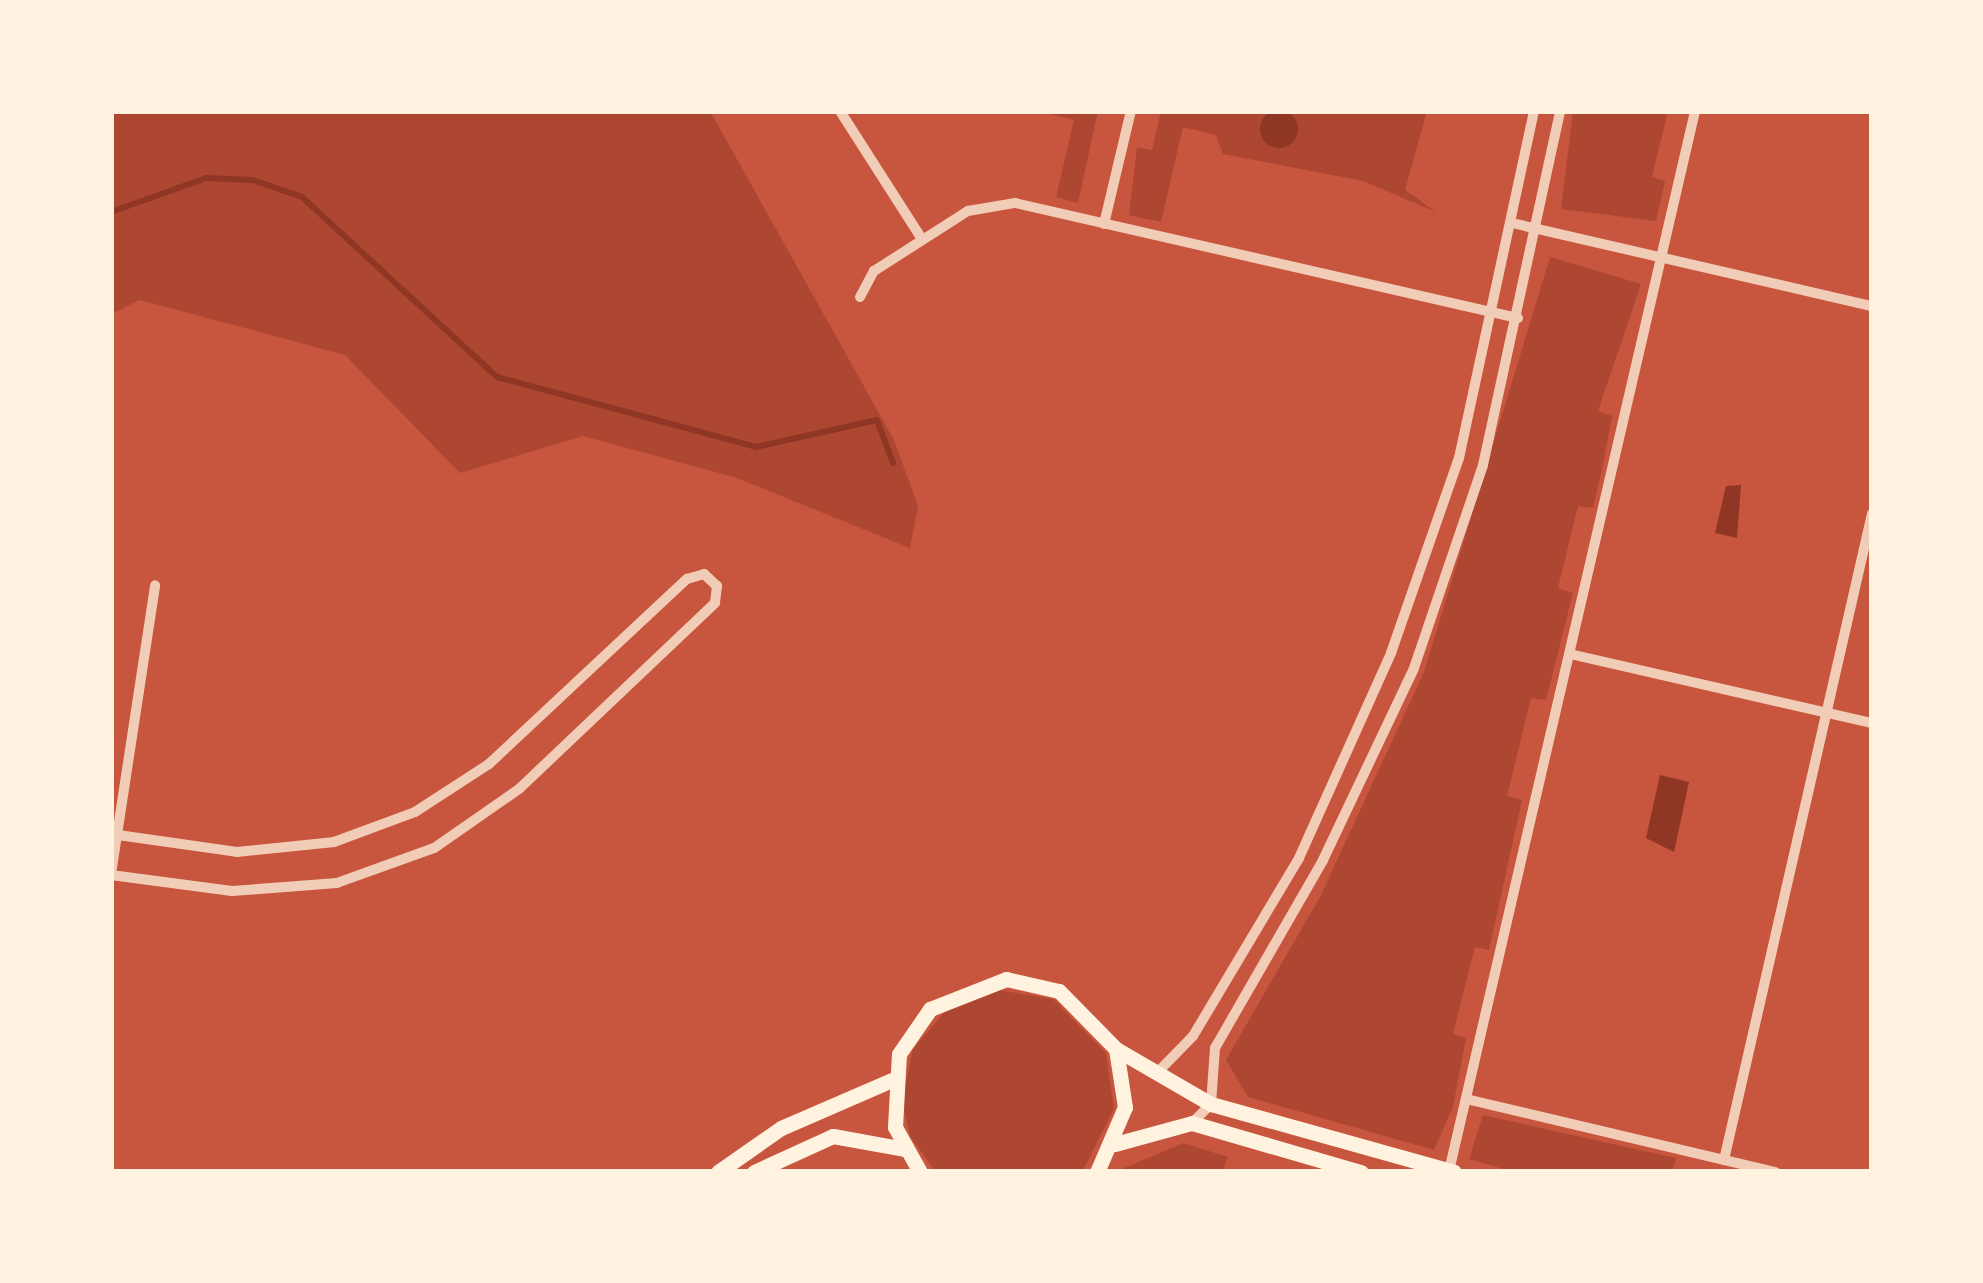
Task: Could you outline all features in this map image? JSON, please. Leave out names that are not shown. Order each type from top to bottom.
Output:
[{"type":"main road","points":[[920,1172],[904,1148],[892,1080],[930,1009],[1006,979],[1059,991],[1116,1049],[1155,1076],[1211,1104],[1451,1171]]},
{"type":"main road","points":[[1097,1172],[1115,1144],[1125,1107],[1116,1049]]},
{"type":"main road","points":[[718,1172],[781,1128],[892,1080]]},
{"type":"main road","points":[[1115,1144],[1192,1123],[1361,1172]]},
{"type":"main road","points":[[754,1172],[833,1136],[904,1148]]},
{"type":"street","points":[[840,111],[922,239]]},
{"type":"street","points":[[1104,224],[1131,111]]},
{"type":"street","points":[[1155,1076],[1240,962],[1360,727],[1438,528],[1494,314],[1534,111]]},
{"type":"street","points":[[1192,1123],[1211,1104],[1215,1048],[1414,668],[1518,318],[1560,111]]},
{"type":"street","points":[[1451,1171],[1695,111]]},
{"type":"street","points":[[860,297],[874,271],[989,203],[1104,224],[1518,318]]},
{"type":"street","points":[[1512,223],[1872,306]]},
{"type":"street","points":[[1724,1160],[1872,514]]},
{"type":"street","points":[[114,835],[237,852],[334,842],[415,812],[489,764],[687,579],[704,574],[717,586],[715,603],[519,789],[434,848],[316,885],[232,891],[111,874],[114,835],[155,585]]},
{"type":"street","points":[[1570,654],[1872,723]]},
{"type":"street","points":[[1466,1100],[1776,1172]]},
{"type":"shaded area","points":[[1279,110],[1292,116],[1298,129],[1292,142],[1279,148],[1266,142],[1260,129],[1266,116]]},
{"type":"shaded area","points":[[111,111],[710,111],[894,440],[918,506],[910,548],[734,477],[583,436],[460,473],[345,355],[140,300],[111,314]]},
{"type":"shaded area","points":[[1038,111],[1098,111],[1078,203],[1056,197],[1074,120]]},
{"type":"shaded area","points":[[1161,111],[1427,111],[1405,190],[1436,212],[1363,181],[1223,154],[1216,135],[1183,127],[1161,222],[1129,215],[1137,147],[1152,150]]},
{"type":"shaded area","points":[[1573,111],[1668,111],[1652,177],[1665,181],[1656,221],[1561,209]]},
{"type":"shaded area","points":[[1550,257],[1641,284],[1598,411],[1612,416],[1602,470],[1593,508],[1578,506],[1558,588],[1573,593],[1546,700],[1531,698],[1507,796],[1522,800],[1489,950],[1475,947],[1453,1034],[1466,1038],[1453,1107],[1434,1150],[1248,1097],[1226,1060],[1321,895],[1424,672]]},
{"type":"shaded area","points":[[1741,485],[1737,538],[1715,533],[1726,486]]},
{"type":"shaded area","points":[[1660,775],[1689,782],[1674,852],[1646,838]]},
{"type":"shaded area","points":[[998,990],[1053,999],[1106,1053],[1114,1109],[1082,1172],[936,1172],[910,1136],[902,1101],[913,1049],[948,1008]]},
{"type":"shaded area","points":[[1483,1115],[1676,1158],[1672,1172],[1514,1172],[1469,1159]]},
{"type":"shaded area","points":[[1183,1143],[1228,1157],[1222,1172],[1115,1172]]},
{"type":"waterway","points":[[111,212],[206,178],[253,180],[302,197],[497,377],[756,447],[877,420],[893,463]]}]
